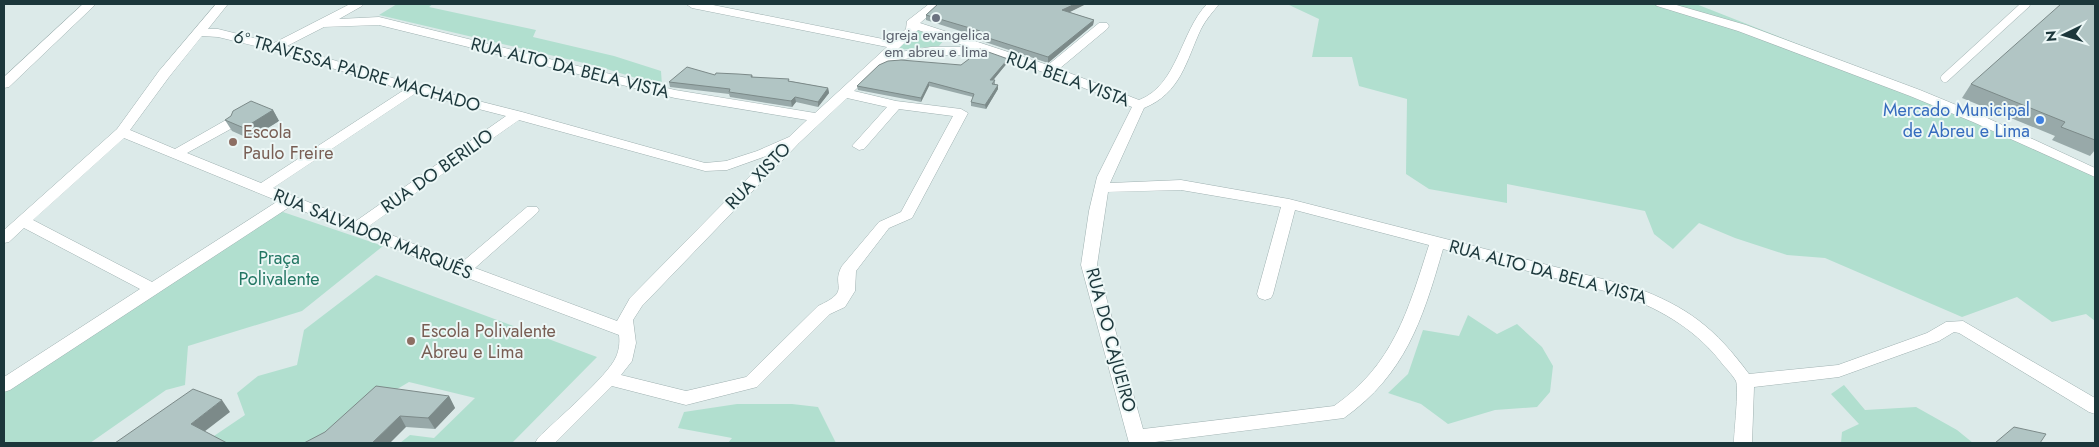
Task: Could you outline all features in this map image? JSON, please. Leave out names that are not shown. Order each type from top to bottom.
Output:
[{"type":"street","points":[[4,84],[90,4]]},
{"type":"street","points":[[4,238],[122,132],[164,74],[222,4]]},
{"type":"street","points":[[276,47],[358,4]]},
{"type":"street","points":[[692,4],[896,45]]},
{"type":"street","points":[[794,140],[912,30],[911,24],[936,4]]},
{"type":"street","points":[[1662,4],[1742,28],[1915,93],[1978,119],[2095,173]]},
{"type":"street","points":[[1139,105],[1150,103],[1161,96],[1185,54],[1208,5]]},
{"type":"street","name":"RUA ALTO DA BELA VISTA","points":[[324,23],[379,21],[675,94],[818,118]]},
{"type":"street","name":"RUA BELA VISTA","points":[[911,24],[1050,70],[1139,105]]},
{"type":"street","points":[[1050,70],[1104,26]]},
{"type":"street","name":"6° TRAVESSA PADRE MACHADO","points":[[198,32],[218,32],[276,47],[414,89],[517,115]]},
{"type":"street","points":[[881,59],[955,50],[994,52]]},
{"type":"street","points":[[261,189],[414,89]]},
{"type":"street","points":[[610,380],[686,398],[751,382],[824,310],[839,303],[847,291],[848,270],[884,225],[907,214],[961,113],[896,105],[844,93]]},
{"type":"street","points":[[860,146],[896,105]]},
{"type":"street","name":"RUA DO CAJUEIRO","points":[[1137,440],[1089,265],[1096,211],[1103,188],[1104,176],[1139,105]]},
{"type":"street","name":"RUA XISTO","points":[[517,115],[704,167],[716,168],[728,165],[794,140]]},
{"type":"street","name":"RUA DO BERILIO","points":[[357,227],[517,115]]},
{"type":"street","points":[[176,154],[231,123]]},
{"type":"street","name":"RUA SALVADOR MARQUÊS","points":[[122,132],[462,270],[626,331]]},
{"type":"street","name":"RUA XISTO","points":[[626,331],[625,320],[636,302],[794,140]]},
{"type":"street","name":"RUA ALTO DA BELA VISTA","points":[[1103,188],[1182,185],[1289,204],[1628,291],[1658,302],[1702,330],[1722,350],[1745,381]]},
{"type":"street","points":[[4,385],[290,200]]},
{"type":"street","points":[[1265,294],[1289,204]]},
{"type":"street","points":[[462,270],[532,210]]},
{"type":"street","points":[[23,221],[154,289]]},
{"type":"street","name":"RUA ALTO DA BELA VISTA","points":[[1137,440],[1338,413],[1357,402],[1393,359],[1417,309],[1437,243]]},
{"type":"street","points":[[1743,443],[1745,381],[1839,371],[1933,337],[1952,326],[1963,327],[2095,407]]},
{"type":"street","points":[[544,443],[610,380],[623,361],[628,343],[626,331]]},
{"type":"lane","points":[[1945,78],[2026,4]]},
{"type":"green space","points":[[397,4],[433,4],[429,7],[536,30],[533,37],[614,56],[661,71],[662,86],[597,66],[379,15]]},
{"type":"green space","points":[[1287,4],[1696,4],[1874,74],[2095,174],[2095,321],[2086,314],[2052,322],[2017,297],[1962,317],[1825,258],[1787,255],[1735,238],[1699,223],[1673,249],[1654,234],[1645,211],[1507,184],[1507,203],[1429,189],[1406,174],[1407,99],[1359,86],[1352,57],[1312,57],[1319,19]]},
{"type":"green space","points":[[918,29],[945,39],[939,46],[897,50]]},
{"type":"green space","name":"Praça Polivalente","points":[[280,211],[383,246],[302,311],[188,346],[185,385],[166,390],[90,443],[4,443],[4,389]]},
{"type":"green space","points":[[376,275],[597,357],[512,443],[400,443],[410,435],[434,438],[475,398],[409,382],[382,398],[333,443],[214,443],[208,440],[245,415],[237,393],[258,376],[297,365],[304,330]]},
{"type":"green space","points":[[1468,315],[1497,334],[1517,324],[1542,347],[1553,366],[1550,392],[1537,407],[1495,410],[1448,424],[1421,404],[1388,393],[1408,374],[1423,330],[1459,336]]},
{"type":"green space","points":[[1844,385],[1865,410],[1916,407],[1957,430],[1973,443],[1841,443],[1842,432],[1859,424],[1831,394]]},
{"type":"green space","points":[[737,404],[792,404],[818,407],[836,443],[728,443],[732,438],[678,428],[684,412]]},
{"type":"building","points":[[938,4],[1075,4],[1062,10],[1094,20],[1048,57],[979,35],[980,31],[926,15]]},
{"type":"building","points":[[2061,4],[2095,4],[2095,140],[2061,127],[2065,122],[1971,84]]},
{"type":"building","points":[[980,49],[1008,59],[990,80],[995,80],[992,84],[998,85],[985,105],[971,102],[974,94],[929,82],[921,98],[857,86],[879,65],[888,61],[901,60],[961,65],[969,59],[971,53]]},
{"type":"building","points":[[687,67],[715,75],[716,73],[738,74],[752,75],[751,77],[789,79],[788,81],[828,88],[818,102],[795,97],[791,101],[729,92],[730,89],[669,82]]},
{"type":"building","points":[[251,101],[273,110],[244,128],[225,120],[231,116],[233,111]]},
{"type":"building","points":[[376,386],[449,396],[428,418],[400,416],[372,443],[304,443],[325,432]]},
{"type":"building","points":[[193,389],[222,400],[191,424],[227,443],[115,443]]},
{"type":"building","points":[[2014,427],[2046,434],[2040,443],[1995,443]]},
{"type":"place","name":"Igreja evangelica em abreu e lima","points":[[936,18]]},
{"type":"place","name":"Mercado Municipal de Abreu e Lima","points":[[2040,120]]},
{"type":"place","name":"Escola Paulo Freire","points":[[233,142]]},
{"type":"place","name":"Escola Polivalente Abreu e Lima","points":[[411,341]]}]
